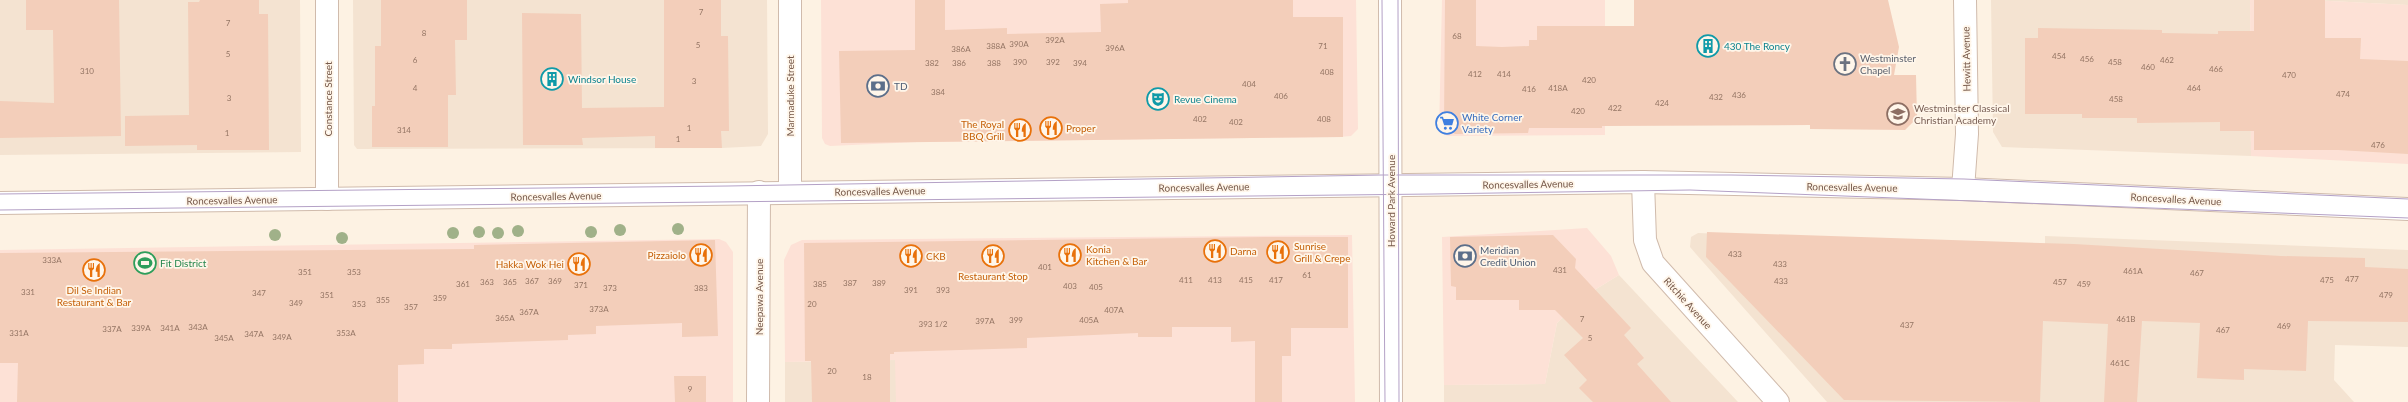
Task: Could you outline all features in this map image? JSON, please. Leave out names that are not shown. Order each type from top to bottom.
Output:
[{"type":"street","name":"Constance Street","points":[[327,0],[327,198]]},
{"type":"street","name":"Marmaduke Street","points":[[790,0],[790,192]]},
{"type":"street","name":"Howard Park Avenue","points":[[1390,0],[1391,402]]},
{"type":"street","name":"Hewitt Avenue","points":[[1963,190],[1967,134],[1965,0]]},
{"type":"street","name":"Roncesvalles Avenue","points":[[0,203],[759,192],[1644,182],[1963,190],[2408,209]]},
{"type":"street","name":"Ritchie Avenue","points":[[1644,182],[1645,240],[1653,263],[1778,402]]},
{"type":"street","name":"Neepawa Avenue","points":[[758,402],[759,192]]},
{"type":"shaded area","points":[[0,0],[300,0],[301,152],[0,155]]},
{"type":"shaded area","points":[[353,0],[767,0],[768,134],[761,146],[722,148],[357,149],[354,145]]},
{"type":"shaded area","points":[[821,0],[1356,0],[1358,129],[1351,136],[1339,137],[917,142],[830,146],[825,144],[822,138]]},
{"type":"shaded area","points":[[1442,0],[1605,0],[1605,135],[1448,136],[1439,132]]},
{"type":"shaded area","points":[[1991,0],[2250,0],[2251,156],[2002,147],[1993,132]]},
{"type":"shaded area","points":[[2250,0],[2311,0],[2408,5],[2408,164],[2251,156]]},
{"type":"shaded area","points":[[2311,0],[2408,0],[2408,5]]},
{"type":"shaded area","points":[[1587,228],[1611,256],[1619,275],[1588,294],[1557,323],[1545,384],[1444,385],[1442,237]]},
{"type":"shaded area","points":[[1698,233],[2045,246],[2045,236],[2408,250],[2408,347],[2335,345],[2334,380],[2354,402],[1827,402],[1690,247],[1691,237]]},
{"type":"shaded area","points":[[1352,235],[1355,402],[896,402],[895,360],[785,362],[784,260],[791,245],[802,240]]},
{"type":"shaded area","points":[[719,239],[726,242],[733,252],[733,402],[0,402],[0,250]]},
{"type":"shaded area","points":[[1619,275],[1738,402],[1444,402],[1444,385],[1545,384],[1557,323],[1588,294]]},
{"type":"shaded area","points":[[896,360],[896,402],[785,402],[785,362]]},
{"type":"building","points":[[26,0],[119,0],[121,136],[0,138],[0,101],[54,103],[53,30],[26,30]]},
{"type":"building","points":[[200,0],[259,0],[259,14],[268,14],[269,150],[197,150],[197,145],[125,146],[125,116],[189,115],[188,2],[199,2]]},
{"type":"building","points":[[381,0],[467,0],[467,40],[455,40],[456,95],[448,95],[448,147],[372,147],[372,106],[375,106],[375,46],[381,46]]},
{"type":"building","points":[[664,0],[721,0],[721,36],[728,36],[729,131],[721,131],[722,148],[655,148],[655,136],[582,138],[583,145],[523,145],[522,13],[581,14],[582,108],[664,107]]},
{"type":"building","points":[[915,0],[945,0],[945,30],[1007,28],[1007,34],[1101,32],[1100,4],[1128,3],[1128,0],[1293,0],[1293,17],[1343,17],[1343,137],[841,143],[839,51],[915,50]]},
{"type":"building","points":[[1445,0],[1476,0],[1476,46],[1502,47],[1529,46],[1529,40],[1537,40],[1537,26],[1634,26],[1634,0],[1888,0],[1899,47],[1894,75],[1916,75],[1917,118],[1905,130],[1810,129],[1810,125],[1602,126],[1602,128],[1529,128],[1528,133],[1455,134],[1444,125]]},
{"type":"building","points":[[2254,0],[2325,0],[2325,38],[2361,38],[2360,59],[2408,61],[2408,154],[2338,150],[2254,150],[2254,131],[2220,131],[2220,122],[2137,123],[2137,118],[2082,118],[2082,114],[2025,114],[2025,38],[2038,38],[2038,28],[2162,30],[2162,33],[2218,34],[2218,31],[2254,31]]},
{"type":"building","points":[[1707,232],[2074,244],[2281,256],[2365,258],[2365,267],[2408,269],[2408,322],[2308,321],[2306,371],[2244,369],[2244,380],[2197,378],[2200,323],[2142,321],[2137,402],[2104,402],[2108,324],[2043,321],[2040,402],[1844,400],[1706,257]]},
{"type":"building","points":[[1553,235],[1576,259],[1575,268],[1631,328],[1624,335],[1644,358],[1637,364],[1671,402],[1593,402],[1579,388],[1587,380],[1564,355],[1583,338],[1555,310],[1519,310],[1519,300],[1456,300],[1456,287],[1451,286],[1450,237]]},
{"type":"building","points":[[1348,237],[1348,328],[1291,328],[1291,356],[1282,356],[1282,402],[1255,402],[1255,341],[1231,342],[1231,327],[1172,327],[1172,337],[1138,337],[1138,333],[1027,338],[1027,348],[894,352],[894,354],[890,354],[890,402],[812,402],[811,361],[805,361],[804,243]]},
{"type":"building","points":[[715,240],[718,336],[682,337],[682,323],[596,326],[596,334],[568,335],[568,340],[452,344],[452,349],[424,349],[424,364],[398,365],[398,402],[17,402],[18,363],[0,363],[0,253],[474,249],[474,245]]},
{"type":"building","points":[[674,376],[706,376],[706,402],[675,402]]},
{"type":"tram line","points":[[1382,0],[1385,402]]},
{"type":"tram line","points":[[1398,0],[1399,402]]},
{"type":"tram line","points":[[0,194],[728,186],[1382,175],[1731,175],[1964,179],[2408,199]]},
{"type":"tram line","points":[[0,210],[1690,190],[2408,218]]},
{"type":"place","name":"430 The Roncy","points":[[1708,46]]},
{"type":"place","name":"Westminster Chapel","points":[[1845,64]]},
{"type":"place","name":"Windsor House","points":[[552,79]]},
{"type":"place","name":"TD","points":[[878,86]]},
{"type":"place","name":"Revue Cinema","points":[[1158,99]]},
{"type":"place","name":"Westminster Classical Christian Academy","points":[[1898,114]]},
{"type":"place","name":"White Corner Variety","points":[[1447,123]]},
{"type":"place","name":"Proper","points":[[1051,128]]},
{"type":"place","name":"The Royal BBQ Grill","points":[[1020,130]]},
{"type":"place","name":"Darna","points":[[1215,251]]},
{"type":"place","name":"Sunrise Grill & Crepe","points":[[1278,252]]},
{"type":"place","name":"Pizzaiolo","points":[[701,255]]},
{"type":"place","name":"Konia Kitchen & Bar","points":[[1070,255]]},
{"type":"place","name":"CKB","points":[[911,256]]},
{"type":"place","name":"Restaurant Stop","points":[[993,256]]},
{"type":"place","name":"Meridian Credit Union","points":[[1465,256]]},
{"type":"place","name":"Fit District","points":[[145,263]]},
{"type":"place","name":"Hakka Wok Hei","points":[[579,264]]},
{"type":"place","name":"Dil Se Indian Restaurant & Bar","points":[[94,270]]}]
